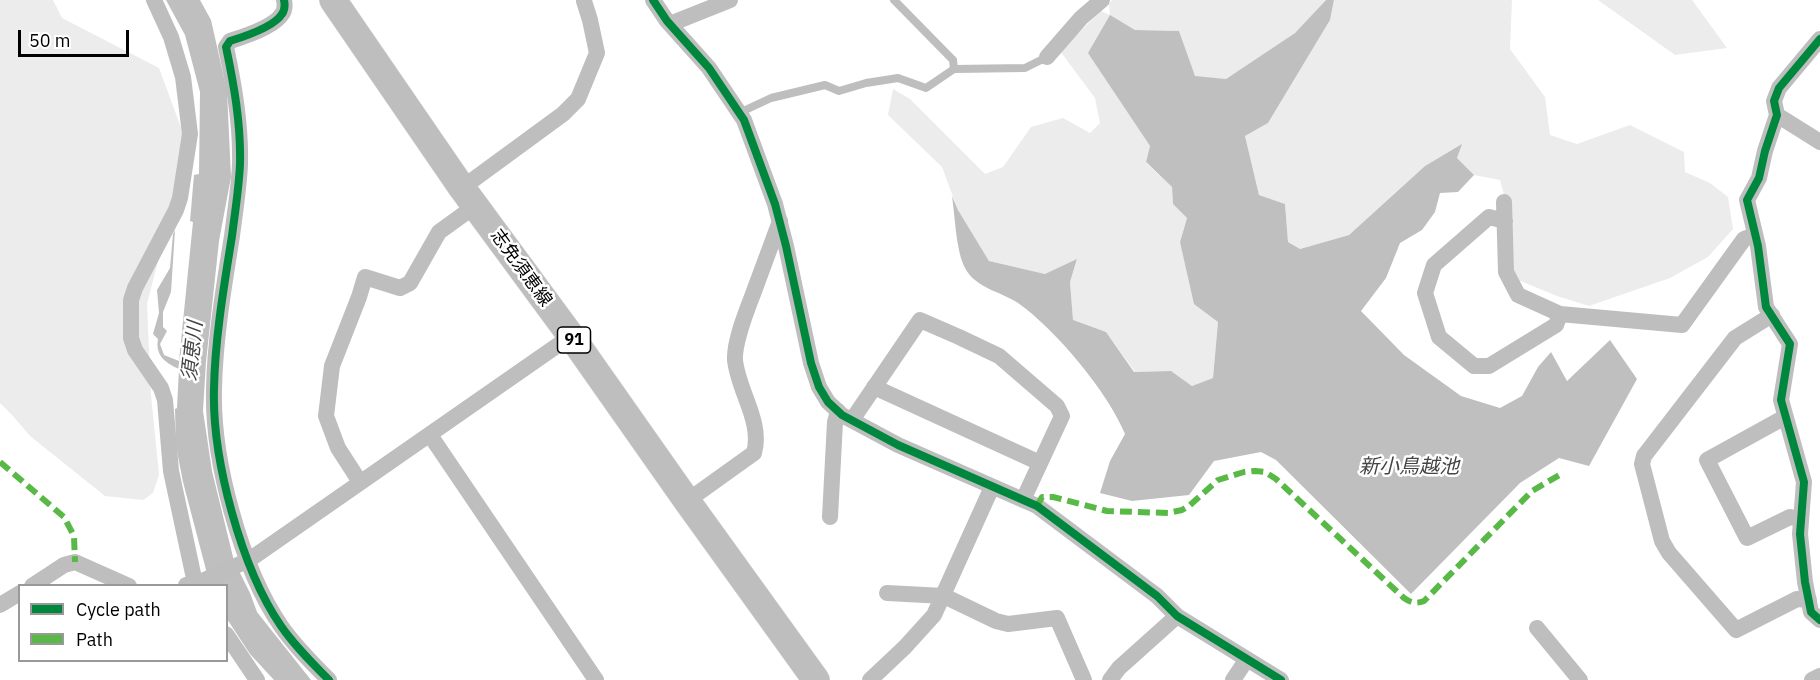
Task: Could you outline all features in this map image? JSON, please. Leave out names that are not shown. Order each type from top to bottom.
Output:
[{"type":"main road","name":"志免須恵線","points":[[333,0],[469,197],[816,680]]},
{"type":"street","points":[[154,0],[171,37],[183,77],[189,134],[180,198],[176,210],[131,300],[131,338],[135,350],[161,388],[165,400],[171,471],[194,583],[249,560],[571,336]]},
{"type":"street","points":[[284,0],[283,14],[274,22],[230,41],[226,47],[234,83],[240,163],[221,312],[214,388],[214,427],[233,515],[252,573],[280,625],[329,680]]},
{"type":"street","points":[[653,0],[670,24],[709,68],[744,120],[780,221],[811,363],[819,387],[828,402],[845,416],[898,445],[1037,506],[1156,596],[1178,616],[1281,680]]},
{"type":"street","points":[[670,24],[730,0]]},
{"type":"street","points":[[1047,57],[1081,18],[1102,0]]},
{"type":"street","points":[[360,482],[338,448],[326,416],[332,366],[365,277],[400,288],[410,284],[439,232],[469,197],[578,99],[597,53],[584,1]]},
{"type":"street","points":[[1820,39],[1779,88],[1774,101],[1777,115],[1759,178],[1747,200],[1755,234],[1766,307],[1790,344],[1780,400],[1804,482],[1800,534],[1811,612],[1820,620]]},
{"type":"street","points":[[1777,115],[1820,142]]},
{"type":"street","points":[[1504,202],[1506,272],[1518,295],[1560,314],[1682,325],[1744,239],[1755,234]]},
{"type":"street","points":[[1504,221],[1489,217],[1434,265],[1425,293],[1439,337],[1474,366],[1489,366],[1556,325],[1560,314]]},
{"type":"street","points":[[687,501],[754,453],[757,443],[735,359],[741,326],[780,221]]},
{"type":"street","points":[[1772,315],[1735,338],[1644,456],[1642,464],[1662,541],[1669,553],[1736,630],[1797,599],[1809,600]]},
{"type":"street","points":[[830,517],[835,422],[845,416],[874,387],[920,320],[999,356],[1058,406],[1062,416],[1023,500]]},
{"type":"street","points":[[874,387],[1040,463]]},
{"type":"street","points":[[1785,417],[1707,460],[1747,538],[1790,517],[1801,519]]},
{"type":"street","points":[[430,435],[596,680]]},
{"type":"street","points":[[870,680],[934,615],[992,487]]},
{"type":"street","points":[[34,584],[64,565],[75,562],[127,584]]},
{"type":"street","points":[[887,593],[944,596],[996,621],[1008,624],[1057,618],[1084,680]]},
{"type":"street","points":[[0,605],[18,594]]},
{"type":"street","points":[[1110,680],[1119,668],[1178,616]]},
{"type":"street","points":[[1537,628],[1580,680]]},
{"type":"street","points":[[228,637],[258,680]]},
{"type":"street","points":[[1233,680],[1247,659]]},
{"type":"street","points":[[1812,680],[1820,676]]},
{"type":"lane","points":[[894,0],[953,60],[954,69]]},
{"type":"lane","points":[[739,113],[771,98],[825,85],[839,91],[866,83],[898,78],[926,88],[954,69],[1025,68],[1047,57]]},
{"type":"shaded area","points":[[0,0],[53,0],[62,18],[159,68],[183,133],[173,203],[147,304],[151,395],[159,475],[153,493],[143,500],[105,496],[30,436],[0,403]]},
{"type":"shaded area","points":[[1112,0],[1326,0],[1295,33],[1226,79],[1195,77],[1179,31],[1135,30],[1110,16],[1089,53],[1150,146],[1146,163],[1172,187],[1173,204],[1187,218],[1180,242],[1218,322],[1213,378],[1192,386],[1171,371],[1135,372],[1106,332],[1073,321],[1070,282],[1077,260],[1045,274],[989,261],[958,210],[942,167],[888,115],[893,89],[910,99],[985,174],[1003,167],[1031,127],[1063,118],[1090,133],[1100,123],[1095,98],[1060,51],[1101,11],[1110,15],[1109,4]]},
{"type":"shaded area","points":[[1334,0],[1512,0],[1510,49],[1545,97],[1550,135],[1577,144],[1630,125],[1684,152],[1685,172],[1710,183],[1728,197],[1733,229],[1708,257],[1670,278],[1589,306],[1518,280],[1507,262],[1511,220],[1500,180],[1474,175],[1457,158],[1461,145],[1425,166],[1349,235],[1300,249],[1288,242],[1285,204],[1259,195],[1245,136],[1268,123],[1330,20]]},
{"type":"shaded area","points":[[1598,0],[1692,0],[1727,48],[1675,55]]},
{"type":"water","name":"須恵川","points":[[166,0],[200,0],[211,20],[227,91],[231,177],[219,241],[203,411],[212,471],[234,561],[257,612],[311,680],[274,680],[250,654],[228,621],[228,584],[210,584],[176,446],[175,409],[177,408],[179,369],[162,358],[158,350],[158,339],[153,334],[159,313],[157,290],[170,268],[175,230],[171,292],[163,312],[163,327],[167,331],[160,344],[164,355],[179,361],[193,222],[190,221],[194,175],[199,174],[200,92],[185,35]]},
{"type":"water","name":"新小鳥越池","points":[[1326,0],[1334,0],[1330,20],[1268,123],[1245,136],[1259,195],[1285,204],[1288,242],[1300,249],[1349,235],[1425,166],[1462,144],[1457,158],[1474,175],[1458,192],[1440,193],[1435,212],[1422,230],[1400,243],[1386,278],[1361,311],[1404,355],[1461,396],[1500,408],[1522,396],[1538,367],[1551,352],[1567,381],[1610,340],[1637,379],[1589,466],[1559,458],[1520,483],[1411,594],[1276,460],[1261,452],[1214,461],[1189,495],[1132,501],[1100,493],[1110,461],[1125,434],[1117,417],[1079,362],[1033,314],[1012,299],[982,285],[969,275],[962,261],[956,233],[952,196],[989,261],[1045,274],[1077,259],[1070,282],[1073,320],[1106,332],[1134,372],[1171,371],[1192,386],[1213,378],[1218,322],[1194,304],[1180,242],[1187,218],[1173,204],[1172,187],[1146,162],[1150,146],[1088,53],[1110,15],[1135,30],[1179,31],[1195,76],[1226,79],[1295,33]]},
{"type":"marked path","points":[[0,462],[64,517],[74,536],[75,562]]},
{"type":"marked path","points":[[1037,506],[1042,497],[1053,497],[1107,511],[1168,513],[1189,506],[1218,480],[1244,472],[1265,472],[1276,479],[1404,598],[1416,603],[1424,601],[1532,491],[1563,473]]},
{"type":"cycle path","points":[[284,0],[284,11],[278,19],[258,31],[230,41],[226,47],[236,105],[240,164],[236,209],[218,331],[214,389],[215,417],[224,479],[232,512],[253,574],[281,626],[297,647],[329,680]]},
{"type":"cycle path","points":[[653,0],[667,21],[709,68],[744,120],[775,204],[811,363],[819,387],[828,402],[842,415],[898,445],[1037,506],[1157,596],[1177,616],[1281,680]]},
{"type":"cycle path","points":[[1820,39],[1779,88],[1774,101],[1777,115],[1759,178],[1747,200],[1758,246],[1766,307],[1790,344],[1781,400],[1804,482],[1800,534],[1805,582],[1811,612],[1820,620]]}]
